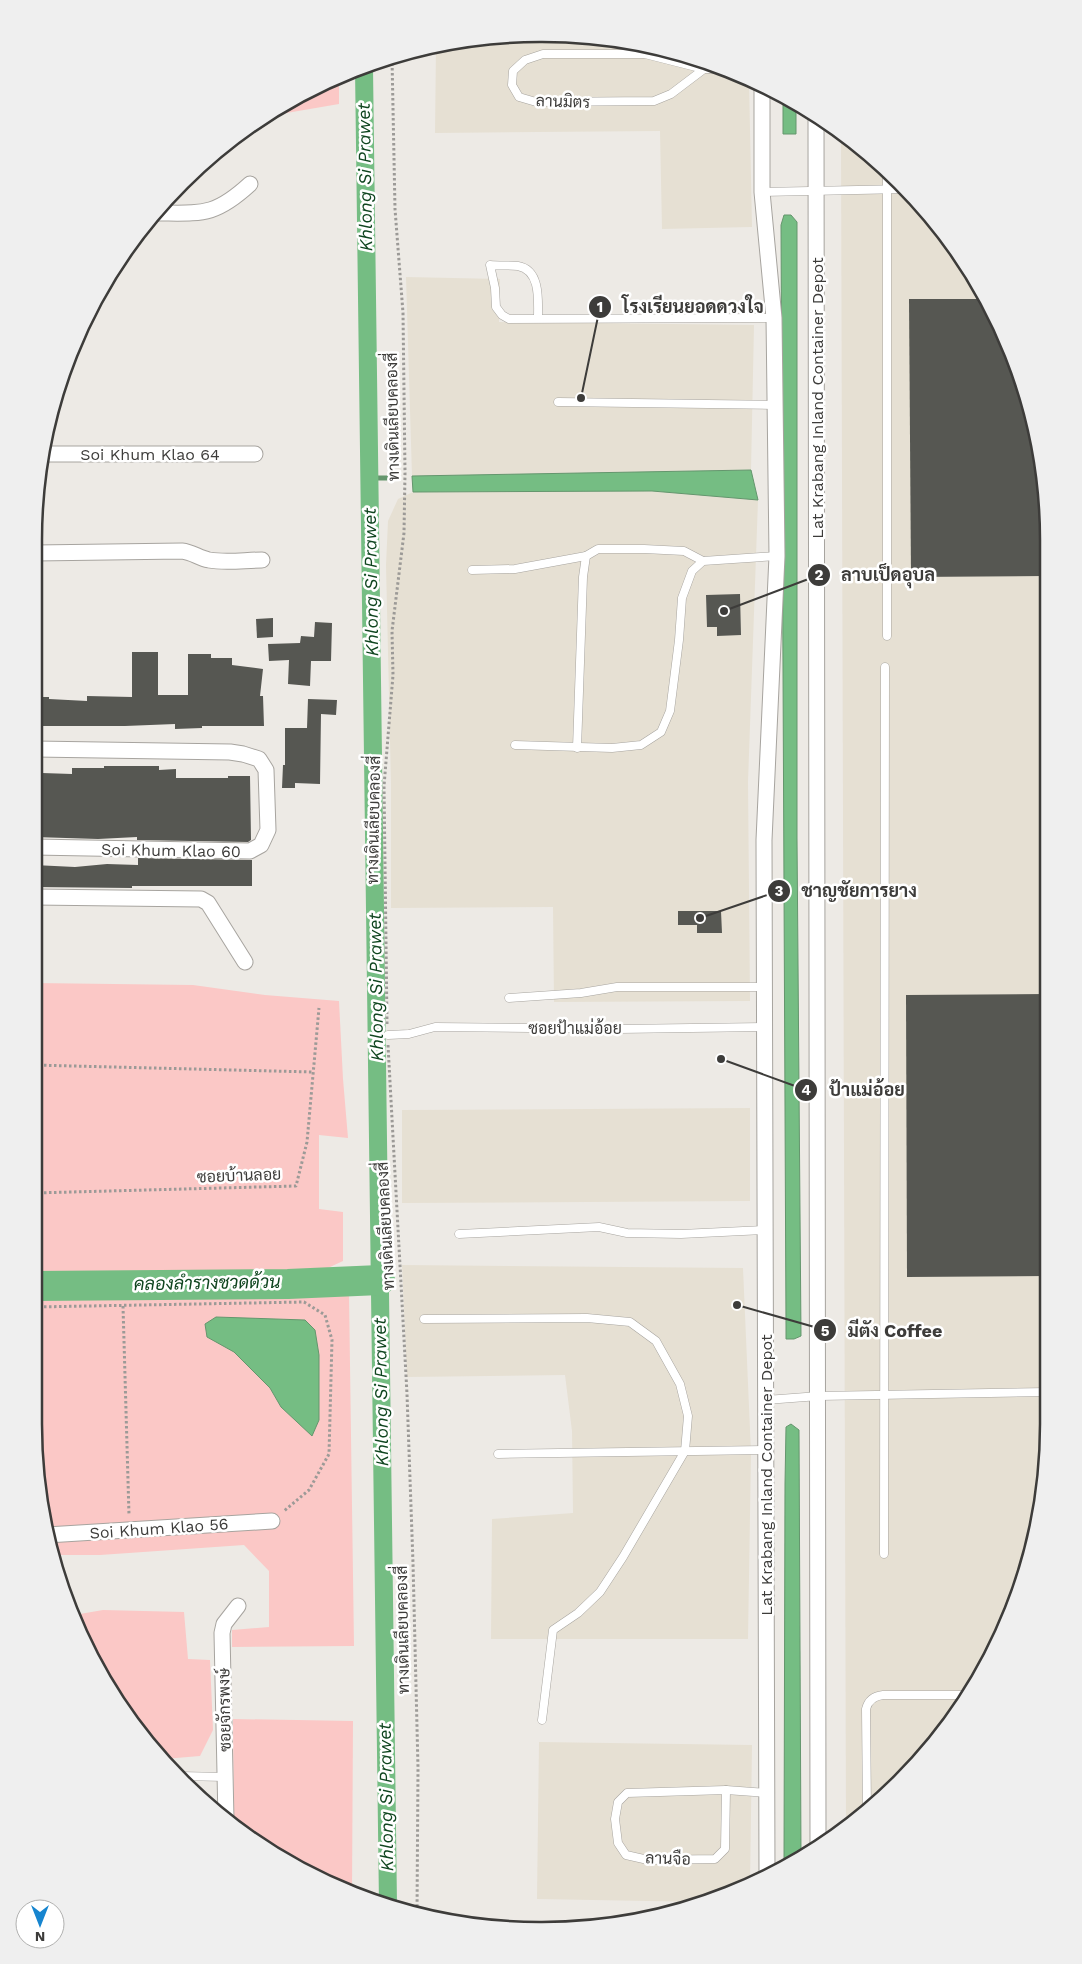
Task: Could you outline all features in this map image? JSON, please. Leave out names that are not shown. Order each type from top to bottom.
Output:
[{"type":"street","name":"Lat Krabang Inland Container Depot","points":[[762,95],[762,192],[774,318],[777,556],[764,840],[767,1867]]},
{"type":"street","name":"Lat Krabang Inland Container Depot","points":[[816,126],[818,1837]]},
{"type":"street","points":[[165,213],[201,212],[218,208],[232,200],[250,184]]},
{"type":"street","name":"Soi Khum Klao 64","points":[[50,454],[255,454]]},
{"type":"street","points":[[42,553],[182,551],[219,561],[262,560]]},
{"type":"street","name":"Soi Khum Klao 60","points":[[42,749],[230,752],[259,759],[266,770],[268,830],[261,846],[250,852],[42,847]]},
{"type":"street","points":[[42,897],[201,899],[208,903],[245,962]]},
{"type":"street","name":"Soi Khum Klao 56","points":[[55,1535],[272,1521]]},
{"type":"street","name":"ซอยจักรพงษ์","points":[[226,1809],[222,1633],[224,1624],[238,1606]]},
{"type":"lane","name":"ลานมิตร","points":[[690,65],[645,54],[543,54],[525,60],[514,70],[512,85],[519,96],[536,102],[654,101],[671,94],[703,70]]},
{"type":"lane","points":[[886,182],[886,636]]},
{"type":"lane","points":[[762,192],[893,189]]},
{"type":"lane","points":[[538,318],[538,293],[535,281],[529,272],[520,266],[490,265],[495,288],[496,307],[502,315],[509,319],[774,318]]},
{"type":"lane","points":[[558,402],[776,405]]},
{"type":"lane","points":[[472,570],[515,569],[586,556],[598,549],[684,551],[703,561],[777,556]]},
{"type":"lane","points":[[577,748],[583,577],[586,556]]},
{"type":"lane","points":[[515,746],[612,748],[641,745],[660,732],[670,711],[682,598],[692,572],[703,561]]},
{"type":"lane","points":[[884,1554],[885,667]]},
{"type":"lane","points":[[509,998],[581,993],[617,987],[764,987]]},
{"type":"lane","name":"ซอยป้าแม่อ้อย","points":[[388,1035],[414,1034],[435,1027],[620,1029],[764,1027]]},
{"type":"lane","points":[[459,1234],[599,1227],[627,1233],[681,1234],[765,1230]]},
{"type":"lane","points":[[424,1319],[587,1318],[630,1322],[656,1341],[680,1384],[688,1416],[685,1451],[623,1557],[600,1592],[578,1613],[553,1630],[542,1720]]},
{"type":"lane","points":[[766,1400],[819,1396],[1040,1392]]},
{"type":"lane","points":[[498,1454],[766,1450]]},
{"type":"lane","points":[[867,1800],[866,1709],[869,1702],[877,1696],[883,1695],[958,1695]]},
{"type":"lane","points":[[190,1776],[225,1777]]},
{"type":"lane","name":"ลานจือ","points":[[726,1790],[725,1849],[715,1859],[648,1860],[626,1855],[618,1843],[615,1819],[618,1802],[627,1793],[726,1790],[767,1793]]},
{"type":"path","name":"ทางเดินเลียบคลองสี่","points":[[392,65],[395,209],[403,313],[405,473],[404,533],[392,631],[393,675],[384,786],[388,1035],[407,1394],[413,1563],[418,1768],[417,1906]]},
{"type":"path","name":"ซอยบ้านลอย","points":[[42,1193],[296,1186],[307,1142],[319,1008]]},
{"type":"path","points":[[42,1065],[313,1072]]},
{"type":"path","points":[[42,1308],[304,1302],[325,1315],[332,1340],[329,1454],[309,1490],[272,1521]]},
{"type":"path","points":[[123,1306],[129,1530]]},
{"type":"shaded area","points":[[541,42],[606,47],[670,59],[732,80],[749,88],[752,227],[662,229],[660,131],[435,133],[436,54],[476,47]]},
{"type":"shaded area","points":[[339,85],[339,104],[286,113]]},
{"type":"shaded area","points":[[783,105],[796,113],[796,134],[783,134]]},
{"type":"shaded area","points":[[841,144],[870,166],[916,212],[955,264],[973,292],[988,321],[1002,350],[1023,412],[1035,476],[1040,541],[1040,1423],[1035,1488],[1023,1552],[1013,1583],[1002,1614],[973,1672],[955,1700],[916,1752],[870,1798],[846,1816]]},
{"type":"shaded area","points":[[784,215],[791,215],[797,222],[797,838],[801,1336],[794,1339],[786,1339],[781,225]]},
{"type":"shaded area","points":[[406,277],[500,279],[499,322],[754,325],[751,470],[412,476]]},
{"type":"shaded area","points":[[751,470],[758,500],[652,491],[413,492],[412,476]]},
{"type":"shaded area","points":[[652,491],[758,500],[748,782],[750,1001],[554,1002],[553,907],[391,908],[391,784],[386,565],[388,521],[398,499],[413,492]]},
{"type":"shaded area","points":[[42,983],[193,985],[265,995],[339,1001],[348,1138],[319,1135],[319,1209],[343,1212],[343,1261],[317,1273],[42,1278]]},
{"type":"shaded area","points":[[750,1108],[750,1201],[402,1203],[402,1110]]},
{"type":"shaded area","points":[[402,1265],[743,1268],[751,1453],[748,1639],[491,1639],[492,1519],[573,1513],[572,1431],[565,1375],[407,1377]]},
{"type":"shaded area","points":[[332,1288],[349,1294],[354,1646],[232,1647],[232,1630],[269,1627],[269,1571],[244,1545],[100,1555],[60,1555],[59,1552],[47,1488],[44,1456],[42,1423],[42,1297]],"holes":[[[216,1317],[305,1320],[319,1355],[319,1420],[312,1435],[281,1407],[270,1388],[234,1352]]]},
{"type":"shaded area","points":[[216,1317],[305,1320],[315,1330],[319,1355],[319,1420],[312,1436],[281,1407],[270,1388],[234,1352],[207,1337],[205,1324]]},
{"type":"shaded area","points":[[791,1424],[799,1430],[801,1848],[784,1858],[785,1484],[786,1427]]},
{"type":"shaded area","points":[[103,1610],[184,1612],[188,1659],[210,1660],[213,1730],[200,1756],[172,1758],[166,1752],[127,1700],[109,1672],[80,1614]]},
{"type":"shaded area","points":[[233,1719],[353,1721],[352,1885],[292,1855],[234,1815]]},
{"type":"shaded area","points":[[539,1742],[752,1745],[750,1875],[732,1884],[681,1902],[537,1899]]},
{"type":"building","points":[[909,299],[977,299],[1002,350],[1023,412],[1035,476],[1040,541],[1040,576],[911,577]]},
{"type":"building","points":[[740,594],[741,635],[717,636],[717,627],[707,627],[706,595]]},
{"type":"building","points":[[273,618],[273,637],[257,638],[256,619]]},
{"type":"building","points":[[315,622],[332,623],[331,661],[311,661],[310,686],[288,684],[289,660],[269,661],[268,644],[300,643],[301,636],[314,637]]},
{"type":"building","points":[[132,652],[158,652],[158,695],[188,695],[188,654],[211,654],[211,658],[232,658],[232,665],[263,669],[260,696],[263,696],[264,726],[202,726],[202,728],[175,729],[175,724],[42,726],[42,697],[87,701],[87,696],[132,697]]},
{"type":"building","points":[[308,699],[337,700],[336,715],[321,714],[320,784],[295,783],[295,788],[282,788],[283,765],[285,765],[285,728],[307,728]]},
{"type":"building","points":[[104,766],[159,766],[159,770],[176,769],[176,778],[250,776],[251,840],[248,842],[137,840],[137,837],[98,839],[42,837],[42,773],[72,774],[72,768],[104,768]]},
{"type":"building","points":[[138,858],[252,860],[252,886],[42,887],[42,865],[75,867],[107,864],[138,865]]},
{"type":"building","points":[[678,911],[721,911],[722,933],[697,933],[697,925],[678,925]]},
{"type":"building","points":[[1040,994],[1040,1276],[907,1277],[906,995]]},
{"type":"waterway","name":"Khlong Si Prawet","points":[[364,75],[388,1897]]},
{"type":"waterway","points":[[369,478],[387,478]]},
{"type":"waterway","name":"คลองลำรางชวดด้วน","points":[[42,1286],[288,1284],[380,1280]]},
{"type":"place","name":"โรงเรียนยอดดวงใจ","points":[[581,398]]},
{"type":"place","name":"ลาบเป็ดอุบล","points":[[724,611]]},
{"type":"place","name":"ชาญชัยการยาง","points":[[700,918]]},
{"type":"place","name":"ป้าแม่อ้อย","points":[[721,1059]]},
{"type":"place","name":"มีตัง Coffee","points":[[737,1305]]}]
